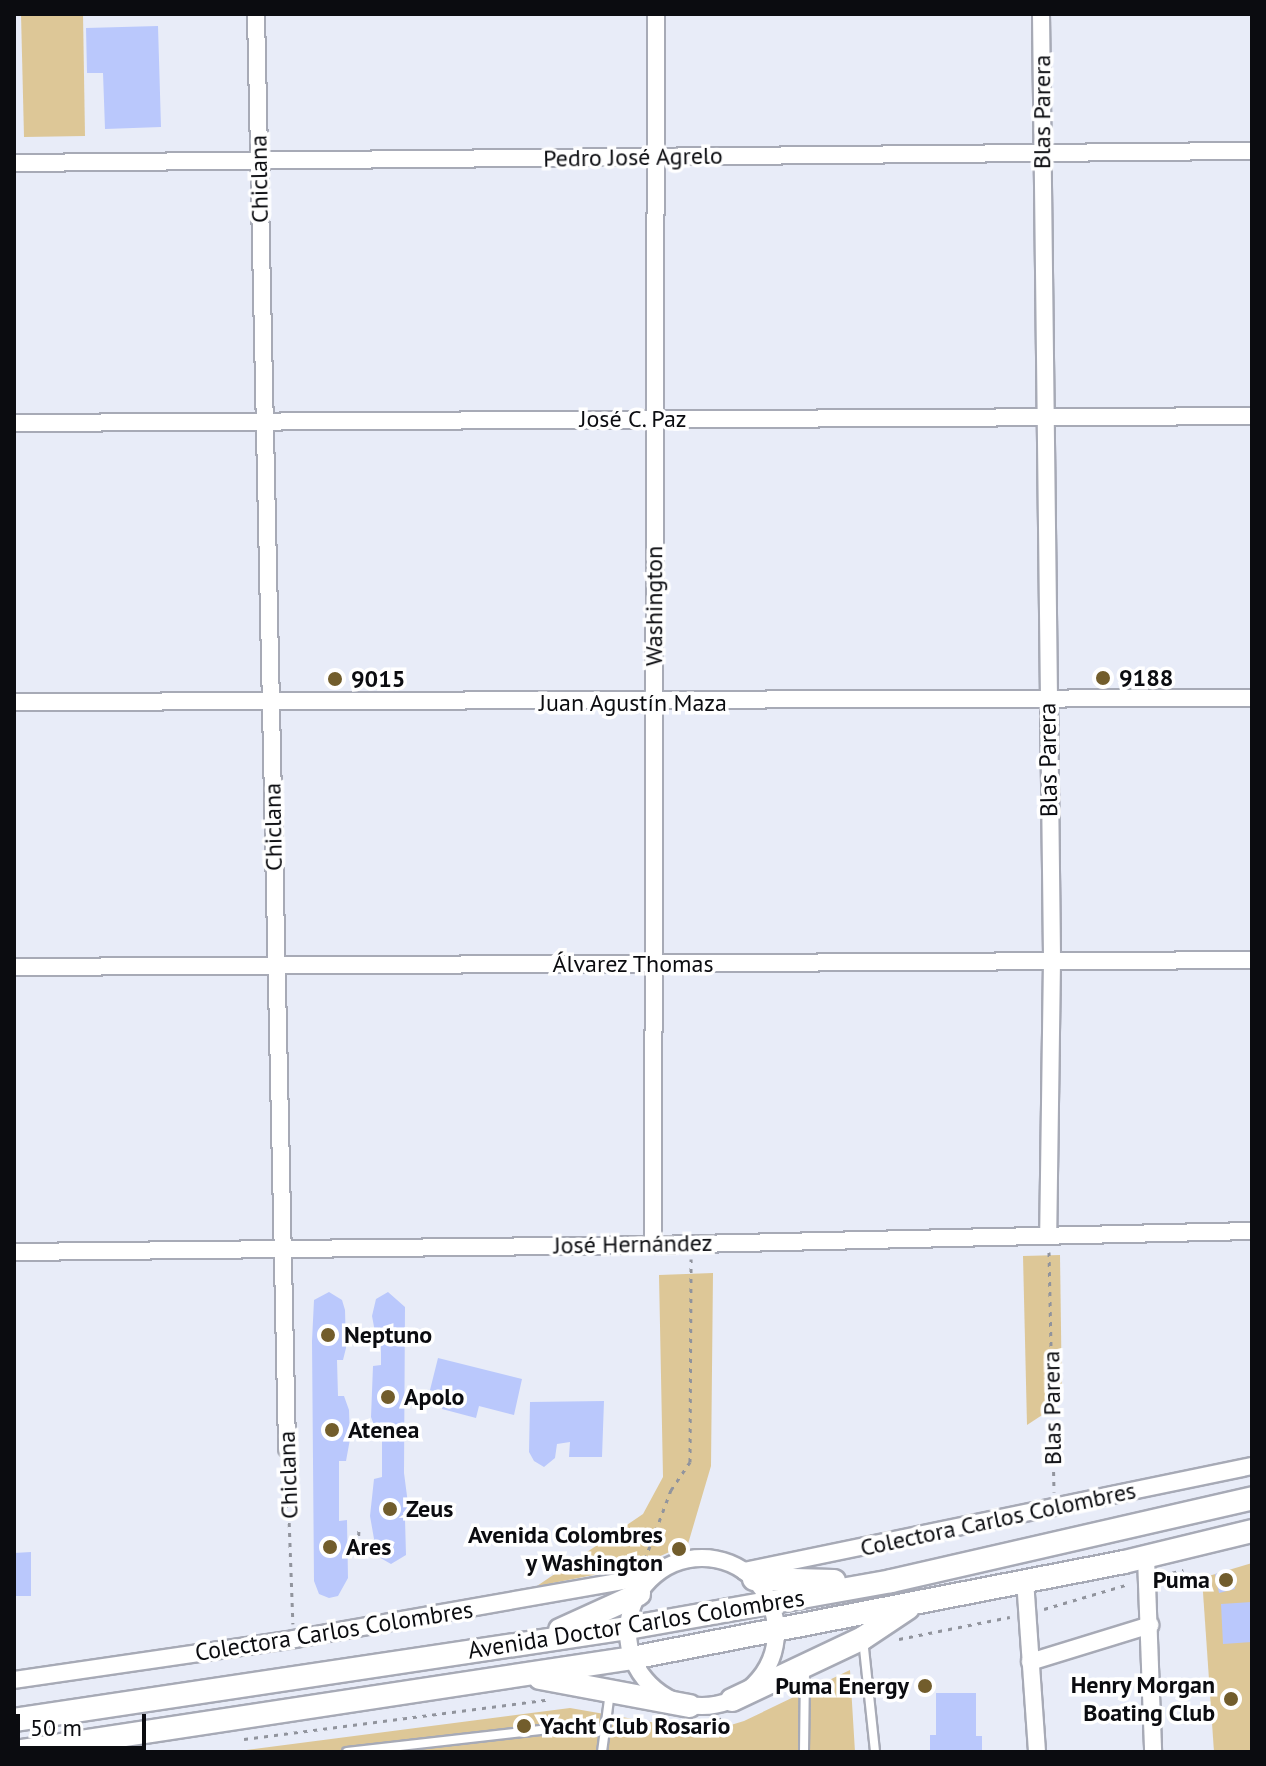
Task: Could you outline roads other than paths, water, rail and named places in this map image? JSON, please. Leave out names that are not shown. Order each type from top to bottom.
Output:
[{"type":"main road","name":"Avenida Doctor Carlos Colombres","points":[[14,1720],[628,1628],[770,1603],[891,1581],[1252,1498]]},
{"type":"main road","name":"Avenida Doctor Carlos Colombres","points":[[14,1752],[632,1658],[1025,1580],[1146,1568],[1252,1531]]},
{"type":"main road","points":[[749,1575],[891,1581]]},
{"type":"main road","points":[[535,1642],[645,1578]]},
{"type":"main road","points":[[732,1708],[805,1666],[864,1646],[919,1600]]},
{"type":"main road","points":[[515,1674],[610,1691],[692,1715]]},
{"type":"street","name":"Chiclana","points":[[256,14],[280,1246],[287,1449]]},
{"type":"street","name":"Washington","points":[[653,1245],[656,14]]},
{"type":"street","name":"Blas Parera","points":[[1041,14],[1046,700],[1052,961],[1048,1236]]},
{"type":"street","name":"Pedro José Agrelo","points":[[14,163],[1252,151]]},
{"type":"street","name":"José C. Paz","points":[[14,423],[1252,416]]},
{"type":"street","name":"Juan Agustín Maza","points":[[14,702],[654,704],[1252,698]]},
{"type":"street","name":"Álvarez Thomas","points":[[14,967],[1252,960]]},
{"type":"street","name":"José Hernández","points":[[14,1252],[280,1246],[653,1245],[1252,1231]]},
{"type":"street","name":"Colectora Carlos Colombres","points":[[14,1680],[294,1639],[645,1578],[680,1562],[702,1558],[749,1575],[1252,1466]]},
{"type":"street","points":[[1146,1568],[1153,1752]]},
{"type":"street","points":[[645,1578],[628,1628],[632,1658],[645,1681],[692,1715],[732,1708],[756,1683],[771,1658],[776,1629],[770,1603],[749,1575]]},
{"type":"street","points":[[1025,1580],[1037,1752]]},
{"type":"street","points":[[1030,1662],[1150,1625]]},
{"type":"lane","points":[[864,1646],[875,1752]]},
{"type":"lane","points":[[804,1752],[805,1666]]},
{"type":"lane","points":[[602,1752],[601,1731],[610,1691]]},
{"type":"lane","points":[[347,1752],[576,1726],[601,1731]]},
{"type":"place","name":"9188","points":[[1103,678]]},
{"type":"place","name":"9015","points":[[335,679]]},
{"type":"place","name":"Neptuno","points":[[328,1335]]},
{"type":"place","name":"Apolo","points":[[388,1397]]},
{"type":"place","name":"Atenea","points":[[332,1430]]},
{"type":"place","name":"Zeus","points":[[390,1509]]},
{"type":"place","name":"Ares","points":[[330,1547]]},
{"type":"place","name":"Avenida Colombres y Washington","points":[[679,1549]]},
{"type":"place","name":"Puma","points":[[1226,1580]]},
{"type":"place","name":"Puma Energy","points":[[925,1686]]},
{"type":"place","name":"Henry Morgan Boating Club","points":[[1231,1699]]},
{"type":"place","name":"Yacht Club Rosario","points":[[524,1726]]}]
